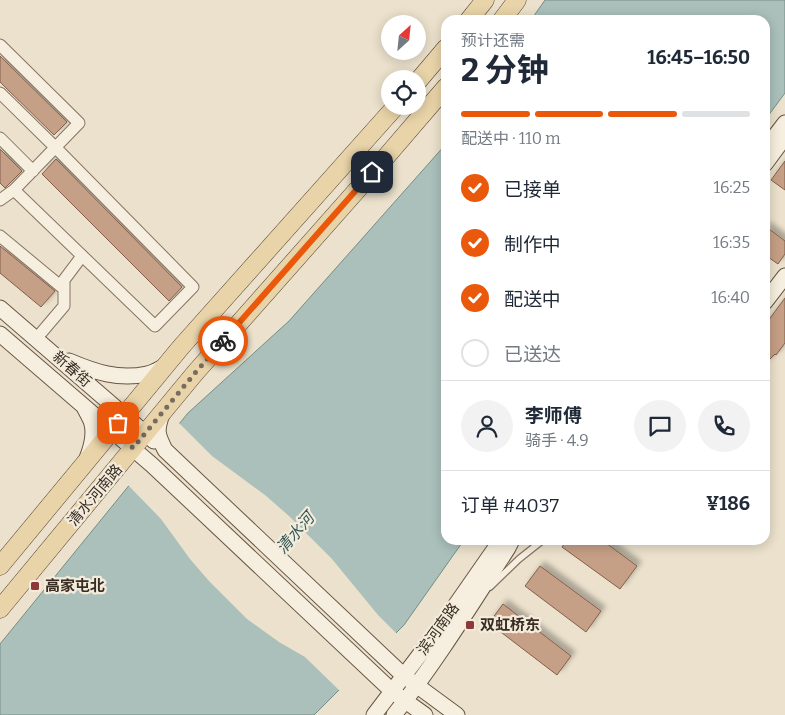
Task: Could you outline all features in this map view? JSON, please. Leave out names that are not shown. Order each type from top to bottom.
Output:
[{"type":"main road","points":[[473,15],[485,0]]},
{"type":"main road","points":[[506,15],[517,0]]},
{"type":"main road","points":[[426,72],[441,54]]},
{"type":"main road","name":"清水河南路","points":[[0,609],[195,373],[441,93]]},
{"type":"main road","name":"清水河南路","points":[[0,566],[181,347],[388,115]]},
{"type":"main road","points":[[770,143],[785,123]]},
{"type":"main road","points":[[770,157],[785,137]]},
{"type":"main road","points":[[770,296],[785,276]]},
{"type":"main road","name":"新春街","points":[[0,308],[165,450],[404,676],[457,715]]},
{"type":"main road","name":"新春街","points":[[0,334],[152,465],[393,692],[425,715]]},
{"type":"main road","points":[[56,356],[92,371],[108,375],[149,374],[165,366]]},
{"type":"main road","points":[[85,407],[92,424],[91,449],[85,464]]},
{"type":"main road","points":[[163,412],[158,430],[165,450]]},
{"type":"main road","points":[[116,468],[127,462],[143,462],[152,465]]},
{"type":"main road","name":"滨河南路","points":[[374,715],[434,636],[497,545]]},
{"type":"main road","name":"滨河南路","points":[[394,715],[472,604],[509,545]]},
{"type":"street","points":[[0,45],[79,123],[14,190],[0,200]]},
{"type":"street","points":[[0,93],[193,287],[155,326],[14,190]]},
{"type":"street","points":[[0,138],[33,171]]},
{"type":"street","points":[[0,236],[64,289]]},
{"type":"street","points":[[36,339],[64,306],[64,280],[82,256]]},
{"type":"lane","points":[[472,604],[519,559],[537,545]]},
{"type":"water","points":[[545,0],[785,0],[785,93],[770,113],[770,15],[534,15]]},
{"type":"water","name":"清水河","points":[[441,150],[441,545],[460,545],[404,625],[314,715],[0,715],[0,644],[188,413],[289,321]]},
{"type":"pier","points":[[178,422],[212,456],[265,495],[289,516],[332,559],[378,615],[398,635],[341,692],[305,657],[279,642],[247,619],[209,581],[190,559],[161,519],[127,484]]},
{"type":"building","points":[[0,56],[67,122],[54,135],[0,82]]},
{"type":"building","points":[[0,149],[22,171],[5,188],[0,183]]},
{"type":"building","points":[[56,159],[182,287],[169,301],[42,174]]},
{"type":"building","points":[[785,161],[785,190],[771,180]]},
{"type":"building","points":[[770,230],[785,241],[785,254],[778,264],[770,258]]},
{"type":"building","points":[[0,246],[55,291],[41,307],[0,273]]},
{"type":"building","points":[[785,298],[785,343],[776,355],[770,359],[770,318]]},
{"type":"building","points":[[563,545],[609,545],[637,566],[620,589],[562,547]]},
{"type":"building","points":[[540,566],[601,611],[586,632],[525,586]]},
{"type":"building","points":[[503,604],[571,656],[557,675],[489,623]]},
{"type":"way so far","points":[[118,423],[112,431],[133,448],[223,341]]},
{"type":"place","name":"高家屯北","points":[[35,586]]},
{"type":"place","name":"双虹桥东","points":[[470,625]]},
{"type":"route","points":[[223,341],[372,172]]}]
